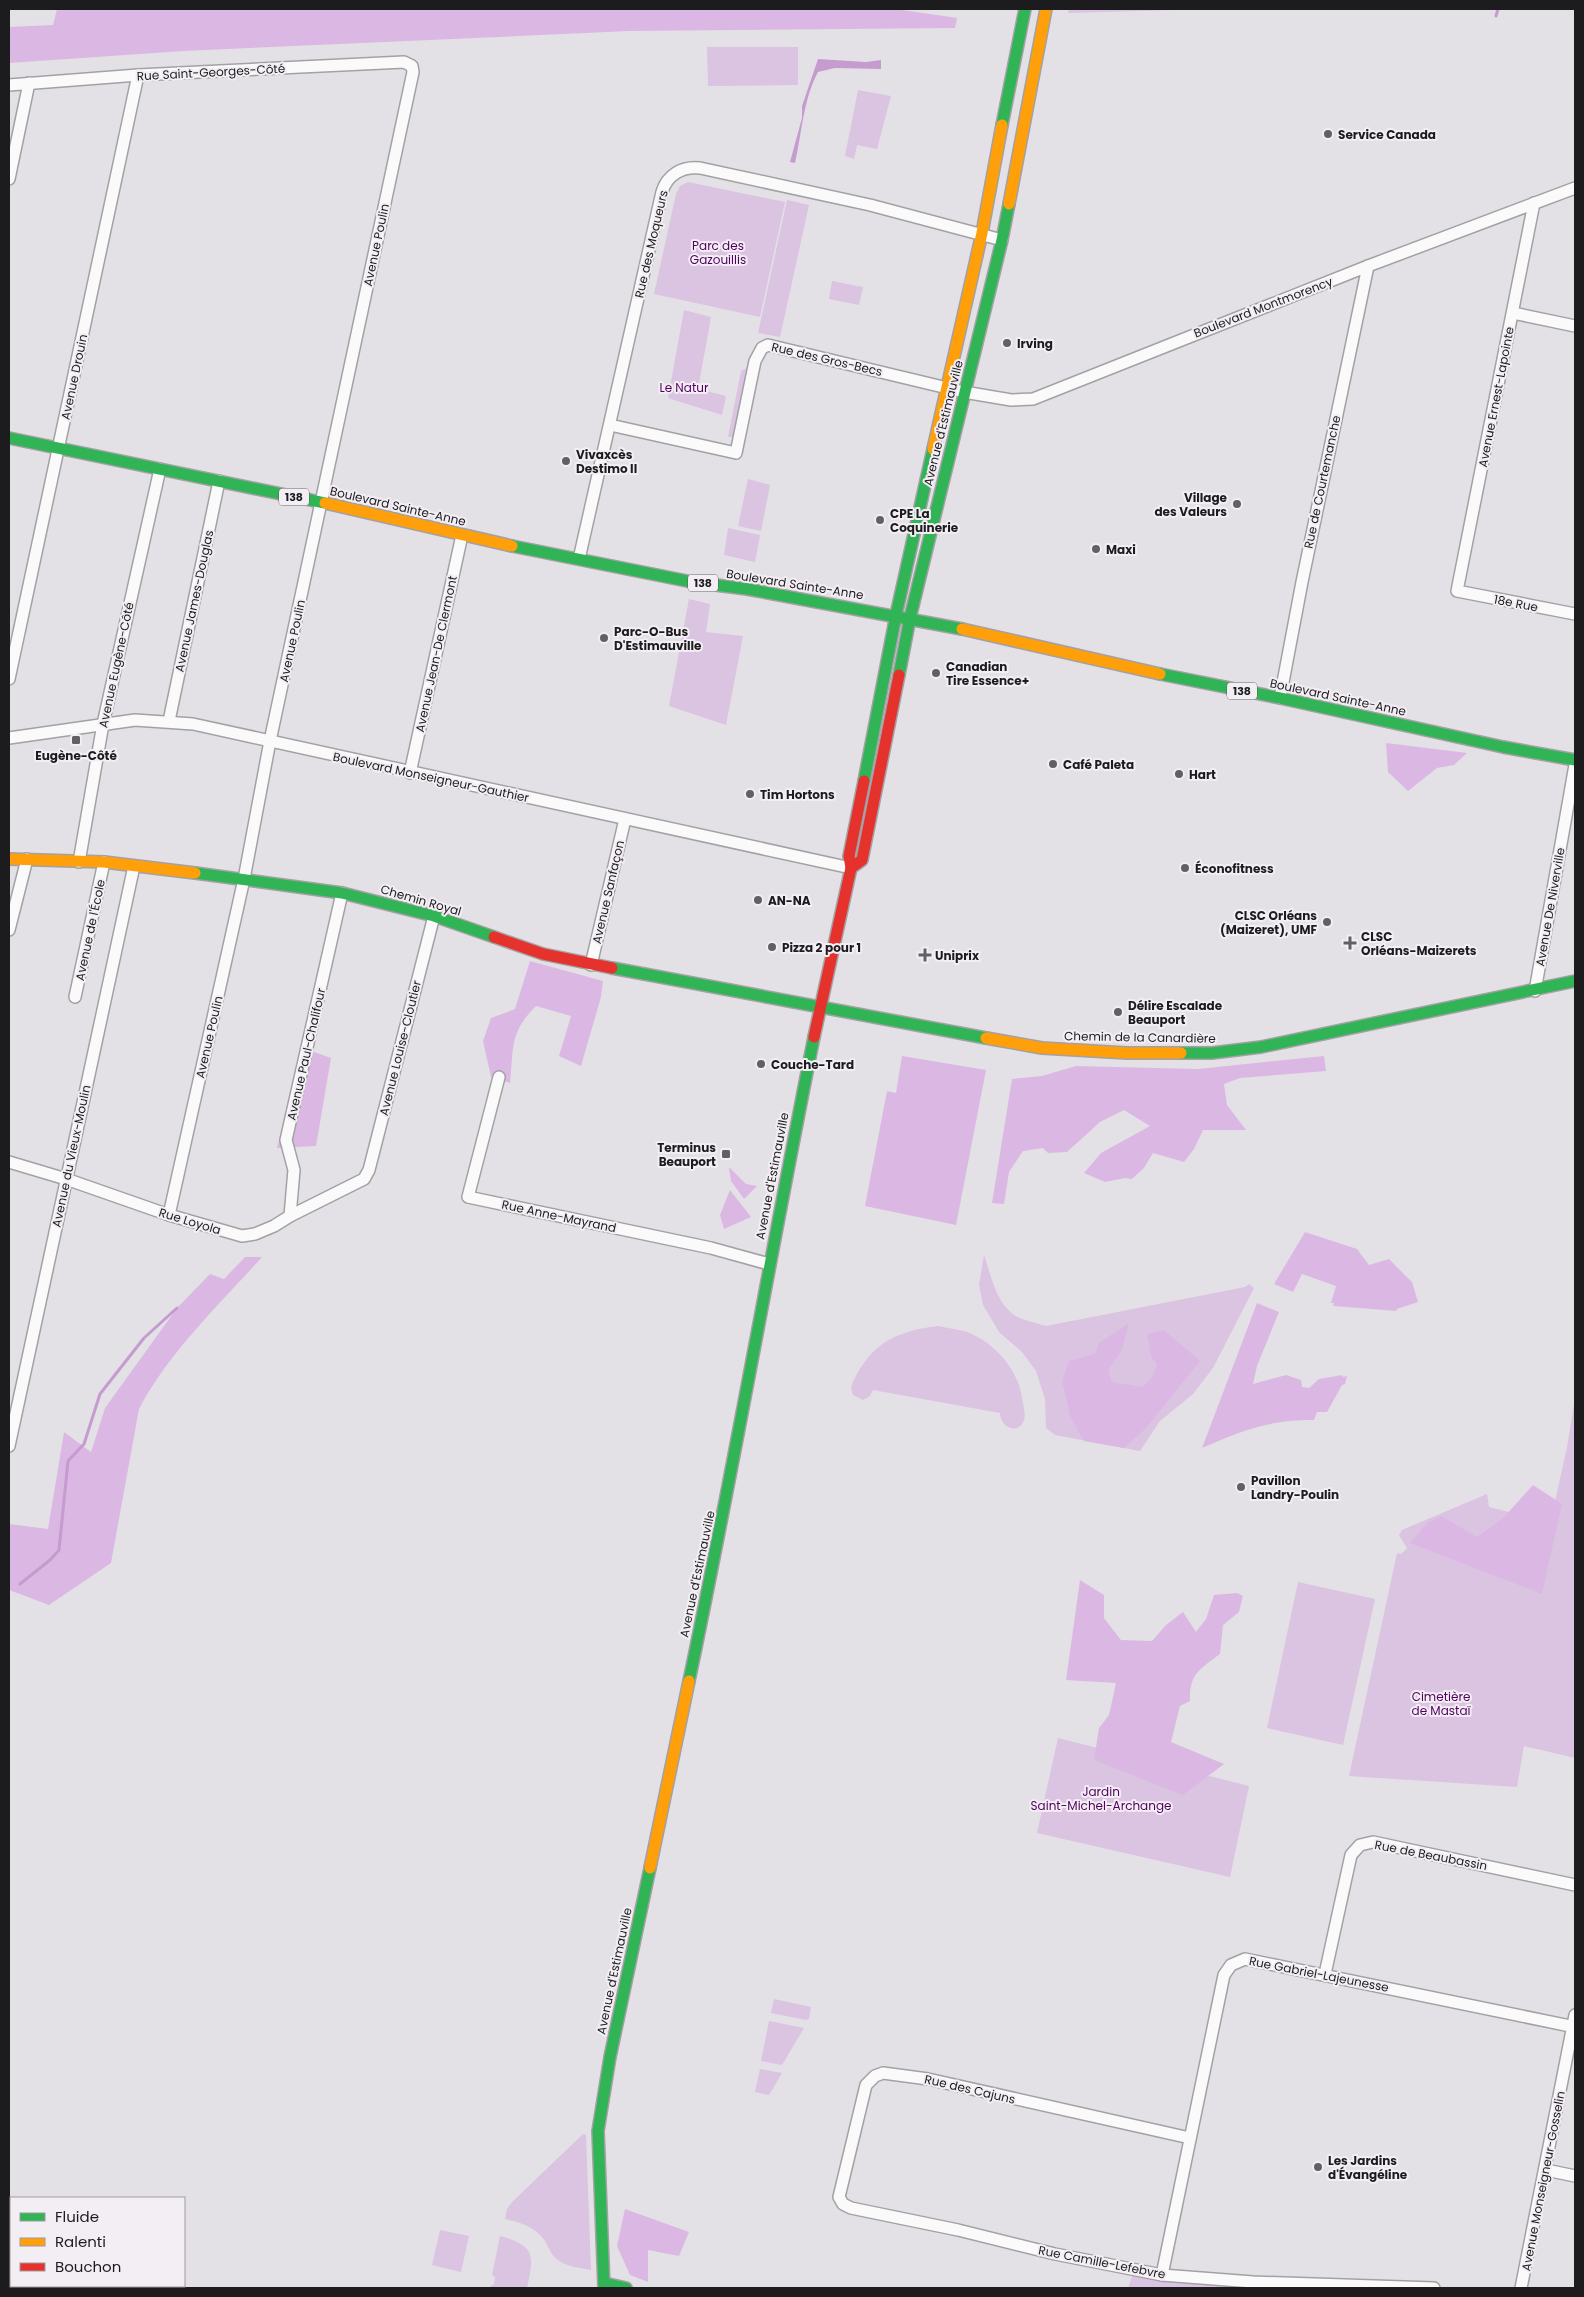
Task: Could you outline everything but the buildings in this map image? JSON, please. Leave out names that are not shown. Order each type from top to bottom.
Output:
[{"type":"main road","name":"Avenue d'Estimauville","points":[[604,2286],[598,2131],[618,2020],[723,1518],[769,1264],[820,1008],[851,868],[849,856],[896,615],[982,233],[1013,62],[1025,9]]},
{"type":"main road","name":"Avenue d'Estimauville","points":[[851,868],[862,860],[910,618],[1002,240],[1046,9]]},
{"type":"main road","name":"Boulevard Sainte-Anne","points":[[9,438],[363,511],[462,535],[692,582],[747,589],[896,615],[1020,641],[1197,683],[1280,698],[1502,747],[1575,760]]},
{"type":"main road","name":"Chemin Royal","points":[[9,859],[104,862],[342,893],[434,916],[544,954],[591,965],[820,1008]]},
{"type":"main road","name":"Chemin de la Canardière","points":[[820,1008],[1042,1048],[1127,1053],[1212,1053],[1304,1040],[1575,981]]},
{"type":"main road","points":[[604,2286],[626,2288]]},
{"type":"street","name":"Rue Saint-Georges-Côté","points":[[9,84],[138,75],[404,62],[412,66]]},
{"type":"street","name":"Avenue Poulin","points":[[169,1215],[244,879],[270,741],[413,72],[412,66]]},
{"type":"street","name":"Avenue Drouin","points":[[9,679],[138,75]]},
{"type":"street","points":[[9,179],[30,83]]},
{"type":"street","name":"Rue des Moqueurs","points":[[579,559],[662,192],[667,180],[677,172],[690,168],[700,168],[870,205],[982,233],[1002,240]]},
{"type":"street","name":"Boulevard Montmorency","points":[[948,388],[1010,400],[1033,399],[1368,266],[1575,188]]},
{"type":"street","name":"Avenue Ernest-Lapointe","points":[[1457,591],[1534,203]]},
{"type":"street","name":"Rue de Courtemanche","points":[[1280,698],[1302,582],[1368,266]]},
{"type":"street","points":[[1513,313],[1575,326]]},
{"type":"street","name":"Rue des Gros-Becs","points":[[610,426],[736,453],[755,361],[759,352],[768,345],[948,388]]},
{"type":"street","name":"Avenue Eugène-Côté","points":[[79,862],[103,724],[160,469]]},
{"type":"street","name":"Avenue James-Douglas","points":[[169,721],[219,481]]},
{"type":"street","name":"Avenue Jean-De Clermont","points":[[410,773],[462,535]]},
{"type":"street","name":"18e Rue","points":[[1457,591],[1575,614]]},
{"type":"street","name":"Boulevard Monseigneur-Gauthier","points":[[9,738],[135,720],[169,721],[270,741],[851,868]]},
{"type":"street","name":"Avenue De Niverville","points":[[1536,990],[1575,765]]},
{"type":"street","name":"Avenue Sanfaçon","points":[[591,965],[625,819]]},
{"type":"street","points":[[9,930],[27,859]]},
{"type":"street","name":"Avenue de l'École","points":[[75,997],[104,862]]},
{"type":"street","name":"Avenue du Vieux-Moulin","points":[[9,1446],[134,866]]},
{"type":"street","name":"Avenue Paul-Chalifour","points":[[290,1216],[294,1170],[286,1140],[342,893]]},
{"type":"street","name":"Avenue Louise-Cloutier","points":[[364,1179],[372,1161],[434,916]]},
{"type":"street","name":"Rue Anne-Mayrand","points":[[499,1077],[468,1196],[702,1246],[769,1264]]},
{"type":"street","name":"Rue Loyola","points":[[9,1162],[66,1179],[169,1215],[242,1236],[255,1234],[274,1226],[364,1179]]},
{"type":"street","name":"Rue de Beaubassin","points":[[1325,1974],[1351,1855],[1360,1845],[1373,1842],[1575,1884]]},
{"type":"street","name":"Rue Gabriel-Lajeunesse","points":[[1162,2275],[1224,1975],[1231,1965],[1245,1959],[1575,2023]]},
{"type":"street","name":"Avenue Monseigneur-Gosselin","points":[[1521,2288],[1575,2023]]},
{"type":"street","name":"Rue des Cajuns","points":[[839,2197],[866,2085],[875,2076],[883,2073],[928,2079],[1190,2138]]},
{"type":"street","points":[[1546,2170],[1575,2176]]},
{"type":"street","name":"Rue Camille-Lefebvre","points":[[839,2197],[843,2204],[851,2208],[958,2230],[1055,2254],[1162,2275],[1253,2285],[1434,2288]]},
{"type":"green space","points":[[1069,9],[1211,9],[1068,13]]},
{"type":"green space","points":[[707,47],[798,47],[798,85],[708,86]]},
{"type":"green space","points":[[858,90],[891,96],[877,149],[857,145],[854,159],[845,156]]},
{"type":"green space","name":"Parc des Gazouillis","points":[[688,182],[785,202],[760,317],[654,294],[676,194],[680,186]]},
{"type":"green space","points":[[787,200],[809,205],[780,337],[758,333]]},
{"type":"green space","points":[[832,281],[863,287],[859,305],[829,299]]},
{"type":"green space","name":"Le Natur","points":[[684,310],[711,317],[698,389],[726,396],[722,415],[668,398]]},
{"type":"green space","points":[[747,368],[733,437],[728,437],[741,371]]},
{"type":"green space","points":[[748,479],[770,485],[761,531],[738,526]]},
{"type":"green space","points":[[728,528],[760,535],[755,562],[724,555]]},
{"type":"green space","points":[[689,599],[710,604],[706,632],[743,636],[726,725],[669,706]]},
{"type":"green space","points":[[984,1255],[999,1297],[1009,1311],[1023,1319],[1046,1326],[1245,1287],[1249,1284],[1254,1288],[1213,1368],[1193,1394],[1160,1421],[1140,1451],[1055,1435],[1046,1428],[1045,1399],[1036,1371],[1022,1352],[999,1332],[983,1305],[979,1285]]},
{"type":"green space","points":[[938,1326],[974,1335],[994,1348],[1002,1357],[1020,1387],[1025,1415],[1018,1428],[1014,1429],[1006,1426],[1000,1413],[873,1390],[870,1396],[863,1400],[853,1395],[851,1387],[857,1374],[864,1362],[881,1345],[901,1334]]},
{"type":"green space","name":"Cimetière de Mastaï","points":[[1575,1398],[1575,1758],[1524,1746],[1517,1787],[1349,1776],[1397,1553],[1401,1554],[1407,1548],[1399,1535],[1402,1530],[1487,1494],[1489,1507],[1549,1522],[1537,1583],[1567,1447]]},
{"type":"green space","points":[[1298,1582],[1375,1599],[1343,1745],[1267,1728]]},
{"type":"green space","name":"Jardin Saint-Michel-Archange","points":[[1058,1738],[1249,1786],[1230,1877],[1037,1833]]},
{"type":"green space","points":[[774,1999],[811,2007],[809,2019],[771,2013]]},
{"type":"green space","points":[[769,2021],[804,2028],[782,2065],[761,2061]]},
{"type":"green space","points":[[760,2069],[782,2073],[769,2095],[755,2092]]},
{"type":"green space","points":[[583,2134],[586,2135],[591,2270],[574,2267],[558,2260],[537,2232],[522,2224],[505,2219],[507,2209],[512,2202]]},
{"type":"green space","points":[[440,2230],[469,2236],[461,2272],[432,2265]]},
{"type":"green space","points":[[500,2236],[520,2244],[530,2253],[531,2267],[527,2288],[488,2288],[494,2284],[495,2277],[492,2275]]},
{"type":"green space","points":[[1134,2271],[1253,2282],[1253,2288],[1128,2288]]},
{"type":"shaded area","points":[[57,9],[896,9],[957,18],[955,28],[630,31],[184,51],[9,63],[9,27],[53,25]]},
{"type":"shaded area","points":[[818,59],[866,62],[881,60],[881,69],[835,68],[818,72],[806,105],[795,163],[790,162],[802,118],[802,106]]},
{"type":"shaded area","points":[[1386,743],[1467,753],[1454,765],[1437,768],[1408,791],[1388,772]]},
{"type":"shaded area","points":[[530,961],[603,981],[601,997],[581,1066],[559,1056],[571,1016],[536,1006],[521,1024],[514,1041],[510,1083],[491,1077],[483,1041],[491,1018],[515,1009]]},
{"type":"shaded area","points":[[303,1048],[331,1058],[316,1146],[277,1148]]},
{"type":"shaded area","points":[[902,1056],[986,1070],[956,1225],[865,1206],[887,1091],[896,1093]]},
{"type":"shaded area","points":[[1324,1056],[1326,1071],[1240,1078],[1224,1084],[1227,1105],[1246,1130],[1203,1130],[1194,1149],[1184,1162],[1153,1153],[1144,1168],[1132,1179],[1125,1178],[1105,1182],[1084,1173],[1101,1153],[1150,1126],[1124,1110],[1100,1122],[1067,1152],[1048,1153],[1043,1148],[1023,1151],[1009,1172],[1004,1204],[992,1203],[1012,1079],[1042,1076],[1076,1066],[1198,1069]]},
{"type":"shaded area","points":[[729,1167],[746,1184],[757,1186],[744,1199],[731,1181]]},
{"type":"shaded area","points":[[730,1190],[751,1217],[724,1229],[720,1215]]},
{"type":"shaded area","points":[[1305,1232],[1357,1249],[1369,1265],[1389,1259],[1412,1282],[1418,1302],[1396,1311],[1333,1306],[1334,1303],[1331,1303],[1336,1286],[1302,1274],[1293,1292],[1274,1284]]},
{"type":"shaded area","points":[[245,1257],[262,1257],[180,1349],[151,1388],[139,1409],[111,1563],[49,1605],[9,1590],[9,1524],[48,1529],[64,1432],[91,1452],[105,1408],[177,1308],[210,1274],[224,1279]]},
{"type":"shaded area","points":[[1257,1303],[1279,1312],[1257,1366],[1253,1384],[1286,1375],[1301,1380],[1302,1387],[1309,1388],[1319,1379],[1342,1375],[1343,1377],[1347,1376],[1345,1384],[1342,1385],[1327,1412],[1317,1412],[1314,1420],[1298,1420],[1256,1427],[1202,1448]]},
{"type":"shaded area","points":[[1129,1323],[1122,1350],[1108,1370],[1112,1382],[1143,1387],[1152,1377],[1157,1365],[1151,1356],[1147,1334],[1164,1330],[1200,1361],[1146,1428],[1124,1448],[1084,1441],[1070,1416],[1062,1381],[1069,1361],[1095,1354],[1099,1343]]},
{"type":"shaded area","points":[[1533,1485],[1562,1504],[1542,1594],[1410,1543],[1427,1523],[1441,1516],[1477,1537],[1503,1518]]},
{"type":"shaded area","points":[[1080,1580],[1104,1595],[1104,1618],[1121,1640],[1152,1641],[1166,1625],[1183,1612],[1196,1632],[1206,1619],[1214,1595],[1237,1593],[1243,1596],[1239,1612],[1223,1625],[1220,1654],[1197,1673],[1191,1684],[1190,1701],[1180,1706],[1171,1742],[1224,1764],[1183,1795],[1094,1760],[1099,1728],[1109,1715],[1116,1683],[1066,1680]]},
{"type":"shaded area","points":[[625,2209],[689,2232],[679,2256],[648,2250],[648,2282],[630,2275],[617,2246]]},
{"type":"waterway","points":[[1496,16],[1498,9]]},
{"type":"waterway","points":[[20,1584],[50,1560],[59,1550],[68,1461],[84,1444],[100,1394],[144,1338],[177,1308]]},
{"type":"traffic: fast","points":[[1002,125],[1025,9]]},
{"type":"traffic: fast","points":[[899,675],[910,618],[1002,240],[1009,204]]},
{"type":"traffic: fast","points":[[9,438],[325,503]]},
{"type":"traffic: fast","points":[[864,781],[896,615],[933,449]]},
{"type":"traffic: fast","points":[[512,546],[692,582],[747,589],[962,629]]},
{"type":"traffic: fast","points":[[1160,674],[1280,698],[1503,747],[1575,760]]},
{"type":"traffic: fast","points":[[195,873],[342,893],[434,916],[494,937]]},
{"type":"traffic: fast","points":[[612,968],[986,1038]]},
{"type":"traffic: fast","points":[[1181,1053],[1212,1053],[1261,1047],[1575,981]]},
{"type":"traffic: fast","points":[[689,1681],[814,1037]]},
{"type":"traffic: fast","points":[[604,2288],[598,2131],[610,2057],[650,1868]]},
{"type":"traffic: fast","points":[[604,2283],[626,2288]]},
{"type":"traffic: slow","points":[[1009,204],[1046,9]]},
{"type":"traffic: slow","points":[[933,449],[982,233],[1002,125]]},
{"type":"traffic: slow","points":[[325,503],[512,546]]},
{"type":"traffic: slow","points":[[962,629],[1160,674]]},
{"type":"traffic: slow","points":[[9,859],[104,862],[195,873]]},
{"type":"traffic: slow","points":[[986,1038],[1042,1048],[1127,1053],[1181,1053]]},
{"type":"traffic: slow","points":[[650,1868],[689,1681]]},
{"type":"traffic: jam","points":[[851,868],[862,860],[899,675]]},
{"type":"traffic: jam","points":[[814,1037],[851,868],[849,856],[864,781]]},
{"type":"traffic: jam","points":[[494,937],[543,954],[612,968]]},
{"type":"place","name":"Service Canada","points":[[1328,134]]},
{"type":"place","name":"Irving","points":[[1007,343]]},
{"type":"place","name":"Vivaxcès Destimo II","points":[[566,461]]},
{"type":"place","name":"Village des Valeurs","points":[[1237,504]]},
{"type":"place","name":"CPE La Coquinerie","points":[[880,520]]},
{"type":"place","name":"Maxi","points":[[1096,549]]},
{"type":"place","name":"Parc-O-Bus D'Estimauville","points":[[604,638]]},
{"type":"place","name":"Canadian Tire Essence+","points":[[936,673]]},
{"type":"place","name":"Eugène-Côté","points":[[76,740]]},
{"type":"place","name":"Café Paleta","points":[[1053,764]]},
{"type":"place","name":"Hart","points":[[1179,774]]},
{"type":"place","name":"Tim Hortons","points":[[750,794]]},
{"type":"place","name":"Éconofitness","points":[[1185,868]]},
{"type":"place","name":"AN-NA","points":[[758,900]]},
{"type":"place","name":"CLSC Orléans (Maizeret), UMF","points":[[1327,922]]},
{"type":"place","name":"CLSC Orléans-Maizerets","points":[[1350,943]]},
{"type":"place","name":"Pizza 2 pour 1","points":[[772,947]]},
{"type":"place","name":"Uniprix","points":[[925,955]]},
{"type":"place","name":"Délire Escalade Beauport","points":[[1118,1012]]},
{"type":"place","name":"Couche-Tard","points":[[761,1064]]},
{"type":"place","name":"Terminus Beauport","points":[[726,1154]]},
{"type":"place","name":"Pavillon Landry-Poulin","points":[[1241,1487]]},
{"type":"place","name":"Les Jardins d'Évangéline","points":[[1318,2167]]}]
